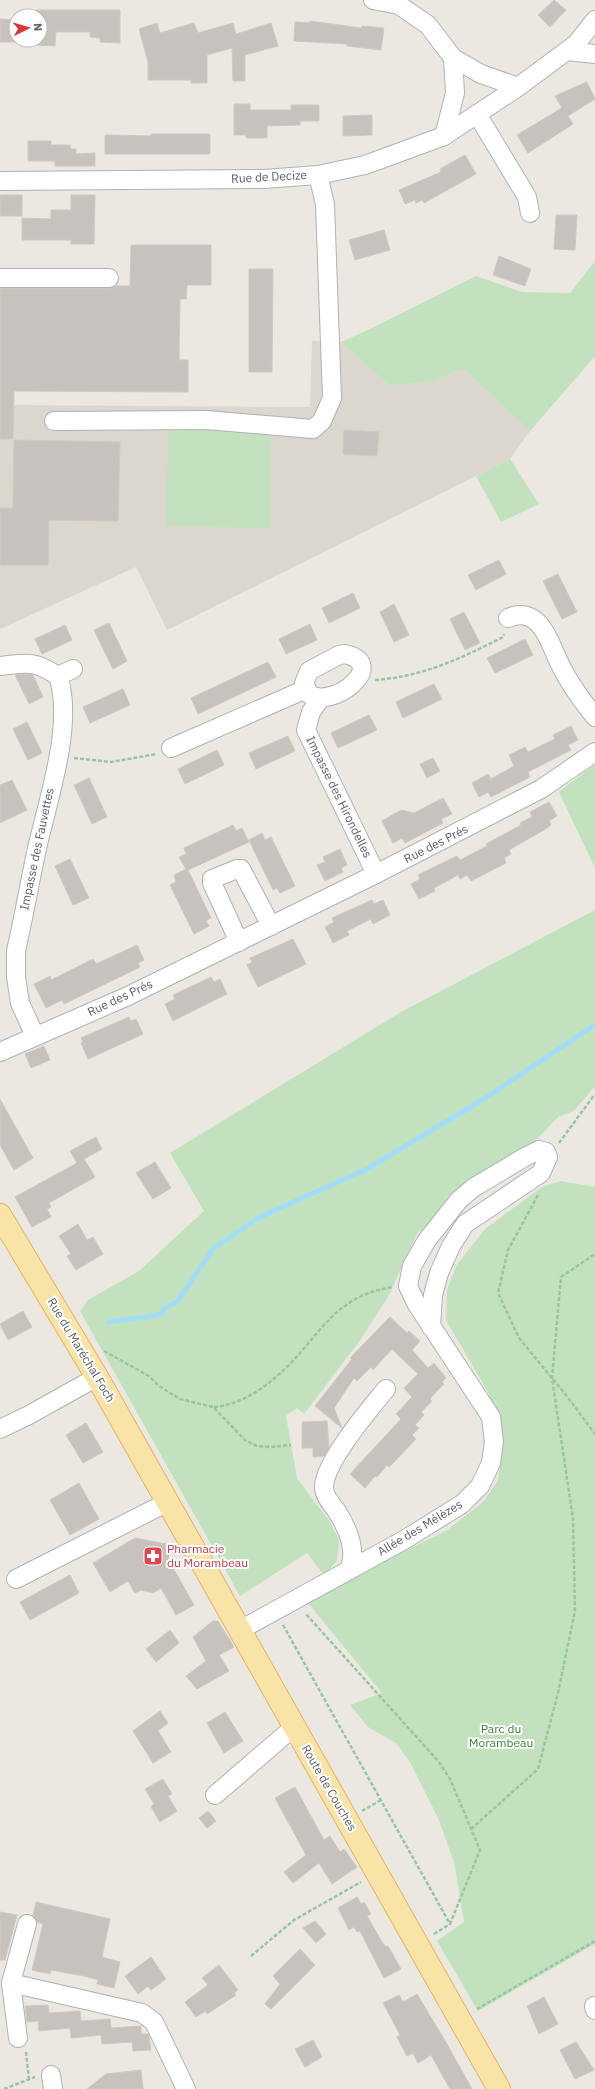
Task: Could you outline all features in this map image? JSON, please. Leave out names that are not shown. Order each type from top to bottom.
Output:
[{"type":"main road","name":"Rue du Maréchal Foch","points":[[0,1215],[92,1368],[164,1494]]},
{"type":"main road","name":"Route de Couches","points":[[164,1494],[498,2089]]},
{"type":"street","points":[[373,0],[399,5],[428,24],[454,58],[481,74],[518,87]]},
{"type":"street","name":"Rue de Decize","points":[[0,181],[264,179],[318,175],[365,164],[444,136],[518,87],[576,44],[595,20]]},
{"type":"street","points":[[567,50],[595,54]]},
{"type":"street","points":[[444,136],[455,92],[454,58]]},
{"type":"street","points":[[477,114],[527,197],[530,213]]},
{"type":"street","points":[[54,421],[206,420],[313,429],[322,421],[332,398],[325,204],[318,175]]},
{"type":"street","points":[[0,278],[109,278]]},
{"type":"street","points":[[508,618],[517,614],[525,615],[539,624],[562,669],[580,698],[595,717]]},
{"type":"street","name":"Impasse des Hirondelles","points":[[359,679],[361,666],[357,659],[352,655],[339,655],[308,671],[304,683],[313,694],[311,712],[306,730],[376,874]]},
{"type":"street","name":"Impasse des Fauvettes","points":[[0,666],[31,662],[66,673],[61,686],[64,708],[58,756],[16,952],[16,978],[20,1003],[35,1036]]},
{"type":"street","points":[[171,748],[313,694],[326,698],[350,686],[359,679]]},
{"type":"street","name":"Rue des Prés","points":[[0,1052],[128,996],[376,874],[541,789],[595,752]]},
{"type":"street","points":[[238,942],[212,884],[212,879],[237,868],[241,869],[271,926]]},
{"type":"street","points":[[408,1286],[412,1266],[427,1240],[459,1200],[473,1188],[539,1150],[546,1152],[548,1157],[541,1173],[465,1224],[451,1246],[439,1273],[433,1295],[431,1326]]},
{"type":"street","name":"Allée des Mélèzes","points":[[240,1630],[404,1540],[462,1504],[480,1486],[491,1463],[494,1442],[491,1416],[431,1326],[408,1286]]},
{"type":"street","points":[[0,1429],[29,1415],[92,1368]]},
{"type":"street","points":[[349,1570],[352,1562],[350,1536],[324,1488],[326,1474],[350,1434],[386,1389]]},
{"type":"street","points":[[16,1579],[164,1494]]},
{"type":"street","points":[[215,1795],[294,1727]]},
{"type":"street","points":[[18,2038],[11,1983],[26,1924]]},
{"type":"street","points":[[11,1983],[142,2013],[154,2022],[186,2089]]},
{"type":"path","points":[[359,679],[389,679],[443,666],[503,637],[507,630],[508,618]]},
{"type":"path","points":[[58,756],[111,762],[155,754],[171,748]]},
{"type":"path","points":[[548,1157],[595,1094]]},
{"type":"path","points":[[539,1192],[537,1200],[508,1250],[498,1293],[519,1338],[595,1434]]},
{"type":"path","points":[[471,1829],[538,1769],[558,1693],[575,1611],[573,1519],[552,1378],[561,1277],[595,1254]]},
{"type":"path","points":[[92,1368],[102,1350],[149,1376],[160,1386],[180,1399],[213,1407],[238,1402],[259,1389],[299,1355],[333,1316],[349,1303],[372,1291],[399,1285],[408,1286]]},
{"type":"path","points":[[213,1407],[246,1441],[264,1446],[290,1445]]},
{"type":"path","points":[[275,1611],[450,1924],[480,1850],[450,1778],[439,1762],[294,1600]]},
{"type":"path","points":[[251,1956],[294,1920],[377,1873]]},
{"type":"path","points":[[477,2009],[595,1941]]},
{"type":"path","points":[[18,2038],[26,2049],[29,2080]]},
{"type":"path","points":[[4,2089],[29,2080],[52,2082]]},
{"type":"shaded area","points":[[312,341],[341,342],[390,386],[433,381],[463,369],[530,431],[510,459],[167,630],[136,567],[0,629],[0,405],[310,407]]},
{"type":"green space","points":[[595,261],[595,356],[530,431],[463,369],[433,381],[390,386],[341,342],[476,276],[522,292],[570,293]]},
{"type":"green space","points":[[168,430],[271,432],[270,528],[166,526]]},
{"type":"green space","points":[[510,459],[539,504],[501,522],[476,476]]},
{"type":"green space","points":[[595,764],[595,868],[559,792]]},
{"type":"green space","points":[[595,910],[595,1086],[574,1111],[558,1117],[536,1140],[485,1171],[449,1196],[431,1222],[417,1234],[389,1295],[361,1339],[304,1414],[297,1408],[286,1416],[297,1478],[330,1522],[339,1540],[337,1561],[328,1571],[323,1574],[307,1553],[240,1596],[80,1311],[88,1300],[139,1271],[204,1211],[170,1153],[401,1012]]},
{"type":"green space","name":"Parc du Morambeau","points":[[561,1181],[595,1187],[595,1944],[478,2011],[437,1941],[464,1922],[454,1862],[438,1818],[410,1762],[396,1743],[368,1727],[350,1705],[382,1693],[308,1603],[374,1566],[446,1531],[483,1502],[498,1480],[503,1448],[496,1416],[489,1394],[446,1320],[447,1290],[456,1266],[485,1229],[542,1187]]},
{"type":"building","points":[[554,0],[566,10],[550,27],[538,15]]},
{"type":"building","points":[[48,10],[120,10],[120,43],[100,42],[100,38],[90,37],[90,32],[56,32],[55,46],[48,46]]},
{"type":"building","points":[[0,19],[8,20],[8,42],[0,42]]},
{"type":"building","points":[[310,21],[361,28],[362,26],[384,28],[381,50],[347,46],[347,44],[294,41],[295,22],[310,23]]},
{"type":"building","points":[[157,23],[160,33],[194,23],[198,33],[233,23],[236,34],[271,23],[278,46],[245,55],[245,81],[233,81],[232,48],[207,55],[207,83],[191,83],[191,80],[148,80],[148,62],[139,29]]},
{"type":"building","points":[[587,82],[595,99],[568,116],[573,124],[528,153],[517,135],[562,108],[555,96]]},
{"type":"building","points":[[234,104],[250,104],[250,110],[291,110],[291,105],[319,105],[319,121],[300,121],[300,125],[267,126],[267,138],[246,138],[246,135],[234,135]]},
{"type":"building","points":[[372,115],[372,135],[343,136],[343,116]]},
{"type":"building","points":[[151,134],[210,134],[210,154],[105,154],[105,135],[151,136]]},
{"type":"building","points":[[28,141],[51,141],[51,145],[70,145],[71,149],[76,149],[76,154],[95,153],[95,166],[55,166],[55,161],[28,161]]},
{"type":"building","points":[[465,155],[476,174],[424,203],[422,200],[416,203],[415,200],[405,204],[399,190],[441,172],[440,169]]},
{"type":"building","points":[[0,195],[22,195],[22,216],[0,216]]},
{"type":"building","points":[[71,195],[95,195],[94,244],[71,244],[71,240],[22,240],[22,218],[51,219],[51,210],[71,210]]},
{"type":"building","points":[[556,215],[577,215],[575,250],[554,249]]},
{"type":"building","points":[[384,230],[390,250],[355,260],[349,240]]},
{"type":"building","points":[[131,245],[211,245],[211,285],[187,285],[186,299],[180,299],[179,360],[188,360],[188,392],[14,391],[13,439],[0,439],[0,288],[109,288],[116,286],[130,286]]},
{"type":"building","points":[[499,256],[531,269],[525,286],[493,275]]},
{"type":"building","points":[[249,269],[273,269],[272,372],[249,372]]},
{"type":"building","points":[[344,430],[379,432],[377,456],[343,454]]},
{"type":"building","points":[[14,440],[120,442],[118,521],[49,520],[48,565],[0,565],[0,508],[13,508]]},
{"type":"building","points":[[499,560],[506,574],[476,590],[468,575]]},
{"type":"building","points":[[558,574],[577,612],[562,619],[543,581]]},
{"type":"building","points":[[353,593],[360,608],[329,623],[322,608]]},
{"type":"building","points":[[394,604],[409,635],[394,642],[380,612]]},
{"type":"building","points":[[464,612],[480,643],[465,650],[450,619]]},
{"type":"building","points":[[109,623],[127,661],[113,669],[94,630]]},
{"type":"building","points":[[310,624],[317,640],[286,654],[279,639]]},
{"type":"building","points":[[65,625],[72,640],[42,654],[35,639]]},
{"type":"building","points":[[525,639],[533,655],[495,673],[487,658]]},
{"type":"building","points":[[268,662],[276,677],[198,714],[191,698]]},
{"type":"building","points":[[15,675],[33,675],[43,697],[29,704]]},
{"type":"building","points":[[434,684],[442,699],[403,718],[396,702]]},
{"type":"building","points":[[123,689],[130,705],[90,723],[83,707]]},
{"type":"building","points":[[369,715],[377,730],[338,748],[331,733]]},
{"type":"building","points":[[27,722],[42,753],[28,760],[13,729]]},
{"type":"building","points":[[571,726],[578,740],[568,745],[571,750],[528,772],[530,777],[491,797],[488,792],[479,797],[472,783],[488,774],[491,779],[514,766],[509,755],[525,747],[528,752],[555,739],[553,735]]},
{"type":"building","points":[[288,736],[295,751],[256,769],[249,753]]},
{"type":"building","points":[[217,750],[224,765],[185,784],[178,769]]},
{"type":"building","points":[[433,758],[440,771],[427,778],[420,764]]},
{"type":"building","points":[[89,778],[107,817],[92,824],[74,785]]},
{"type":"building","points":[[12,780],[27,810],[0,823],[0,785]]},
{"type":"building","points":[[443,798],[452,814],[441,819],[443,823],[405,843],[402,838],[393,843],[382,821],[401,810],[414,813]]},
{"type":"building","points":[[549,802],[557,816],[549,821],[551,825],[509,850],[511,854],[504,858],[506,863],[471,881],[467,875],[460,879],[458,875],[434,888],[435,891],[419,899],[411,884],[420,879],[418,875],[457,856],[460,860],[487,846],[486,844],[521,825],[520,823],[532,817],[530,812]]},
{"type":"building","points":[[233,825],[236,831],[242,828],[249,842],[188,870],[211,918],[206,921],[209,926],[194,934],[170,885],[176,882],[174,875],[186,869],[179,857],[186,854],[184,848]]},
{"type":"building","points":[[262,833],[265,840],[271,837],[295,886],[280,893],[277,888],[273,890],[249,840]]},
{"type":"building","points":[[340,849],[347,865],[341,868],[343,872],[325,881],[317,865],[325,862],[323,857]]},
{"type":"building","points":[[70,859],[89,898],[73,905],[55,866]]},
{"type":"building","points":[[372,900],[374,904],[383,900],[390,915],[373,924],[371,919],[347,931],[349,935],[333,943],[325,927],[334,922],[332,918]]},
{"type":"building","points":[[293,939],[306,964],[258,987],[247,965],[252,962],[250,958]]},
{"type":"building","points":[[137,945],[144,960],[138,963],[140,967],[64,1004],[62,1000],[46,1008],[34,984],[50,976],[51,980],[93,959],[96,964]]},
{"type":"building","points":[[211,977],[214,982],[220,979],[227,994],[173,1021],[165,1004],[175,999],[173,995]]},
{"type":"building","points":[[129,1017],[131,1021],[136,1019],[143,1034],[88,1059],[81,1043],[83,1042],[81,1038]]},
{"type":"building","points":[[44,1046],[50,1060],[31,1068],[25,1054]]},
{"type":"building","points":[[0,1099],[33,1158],[14,1170],[0,1145]]},
{"type":"building","points":[[96,1137],[102,1149],[84,1159],[95,1177],[49,1203],[51,1207],[47,1209],[51,1217],[32,1227],[15,1197],[77,1163],[70,1151]]},
{"type":"building","points":[[155,1162],[171,1188],[153,1199],[136,1173]]},
{"type":"building","points":[[78,1224],[87,1240],[93,1237],[103,1254],[76,1270],[67,1256],[71,1254],[59,1236]]},
{"type":"building","points":[[23,1311],[32,1327],[8,1340],[0,1324]]},
{"type":"building","points":[[390,1317],[407,1333],[409,1331],[420,1341],[412,1350],[428,1368],[434,1363],[446,1378],[442,1382],[444,1384],[430,1399],[432,1401],[421,1412],[424,1415],[415,1425],[419,1428],[412,1435],[416,1439],[389,1467],[387,1465],[377,1477],[375,1476],[365,1488],[350,1474],[401,1419],[396,1414],[412,1397],[404,1388],[418,1374],[392,1349],[373,1370],[371,1367],[357,1381],[354,1378],[334,1408],[342,1428],[315,1406],[352,1359],[350,1358]]},
{"type":"building","points":[[327,1421],[329,1448],[324,1456],[313,1457],[313,1448],[302,1448],[302,1422]]},
{"type":"building","points":[[86,1423],[103,1452],[83,1463],[66,1435]]},
{"type":"building","points":[[79,1483],[99,1519],[70,1535],[50,1500]]},
{"type":"building","points":[[135,1538],[172,1545],[168,1559],[194,1605],[176,1615],[161,1588],[153,1593],[141,1590],[135,1593],[128,1581],[110,1592],[93,1563]]},
{"type":"building","points":[[70,1575],[79,1593],[30,1620],[20,1602]]},
{"type":"building","points":[[213,1621],[218,1621],[234,1647],[219,1655],[229,1671],[197,1689],[186,1676],[206,1661],[193,1637]]},
{"type":"building","points":[[170,1630],[179,1643],[156,1662],[146,1649]]},
{"type":"building","points":[[160,1711],[168,1723],[158,1731],[171,1752],[153,1763],[133,1731]]},
{"type":"building","points":[[225,1712],[243,1741],[224,1753],[207,1723]]},
{"type":"building","points":[[163,1779],[172,1794],[168,1796],[177,1811],[160,1822],[151,1807],[154,1804],[145,1789]]},
{"type":"building","points":[[295,1787],[324,1840],[330,1836],[340,1852],[344,1849],[357,1867],[332,1884],[319,1863],[293,1883],[284,1872],[306,1855],[275,1798]]},
{"type":"building","points":[[208,1811],[216,1821],[207,1828],[199,1818]]},
{"type":"building","points":[[357,1897],[361,1904],[364,1902],[371,1914],[367,1916],[382,1942],[386,1947],[388,1946],[401,1969],[384,1978],[360,1931],[357,1932],[354,1927],[349,1930],[338,1908]]},
{"type":"building","points":[[36,1902],[110,1919],[102,1957],[120,1962],[114,1988],[97,1984],[98,1980],[84,1976],[51,1970],[50,1974],[32,1970],[43,1924],[37,1922],[33,1916]]},
{"type":"building","points":[[0,1912],[17,1915],[5,1960],[0,1960]]},
{"type":"building","points":[[315,1921],[326,1934],[316,1943],[303,1928]]},
{"type":"building","points":[[300,1949],[315,1965],[271,2009],[265,2004],[280,1984],[273,1976]]},
{"type":"building","points":[[151,1957],[166,1979],[151,1990],[148,1986],[138,1994],[125,1976]]},
{"type":"building","points":[[219,1965],[238,1990],[234,1993],[236,1995],[207,2014],[205,2011],[196,2017],[185,2002],[208,1985],[202,1978]]},
{"type":"building","points":[[417,1994],[472,2089],[450,2089],[431,2055],[418,2063],[413,2053],[407,2056],[397,2037],[400,2035],[383,2003],[399,1995],[403,2002]]},
{"type":"building","points":[[544,1997],[558,2024],[539,2034],[527,2006]]},
{"type":"building","points":[[48,2005],[49,2013],[80,2011],[81,2021],[110,2019],[111,2028],[141,2026],[141,2034],[148,2034],[151,2050],[133,2051],[132,2042],[102,2044],[101,2035],[71,2038],[70,2028],[39,2031],[38,2021],[27,2022],[25,2006]]},
{"type":"building","points":[[313,2040],[322,2057],[305,2067],[295,2049]]},
{"type":"building","points":[[576,2042],[594,2070],[575,2079],[560,2050]]},
{"type":"building","points":[[141,2070],[143,2089],[87,2089],[106,2074]]},
{"type":"waterway","points":[[109,1322],[163,1313],[164,1308],[177,1302],[214,1248],[260,1217],[367,1169],[484,1099],[595,1025]]},
{"type":"place","name":"Pharmacie du Morambeau","points":[[153,1556]]}]
